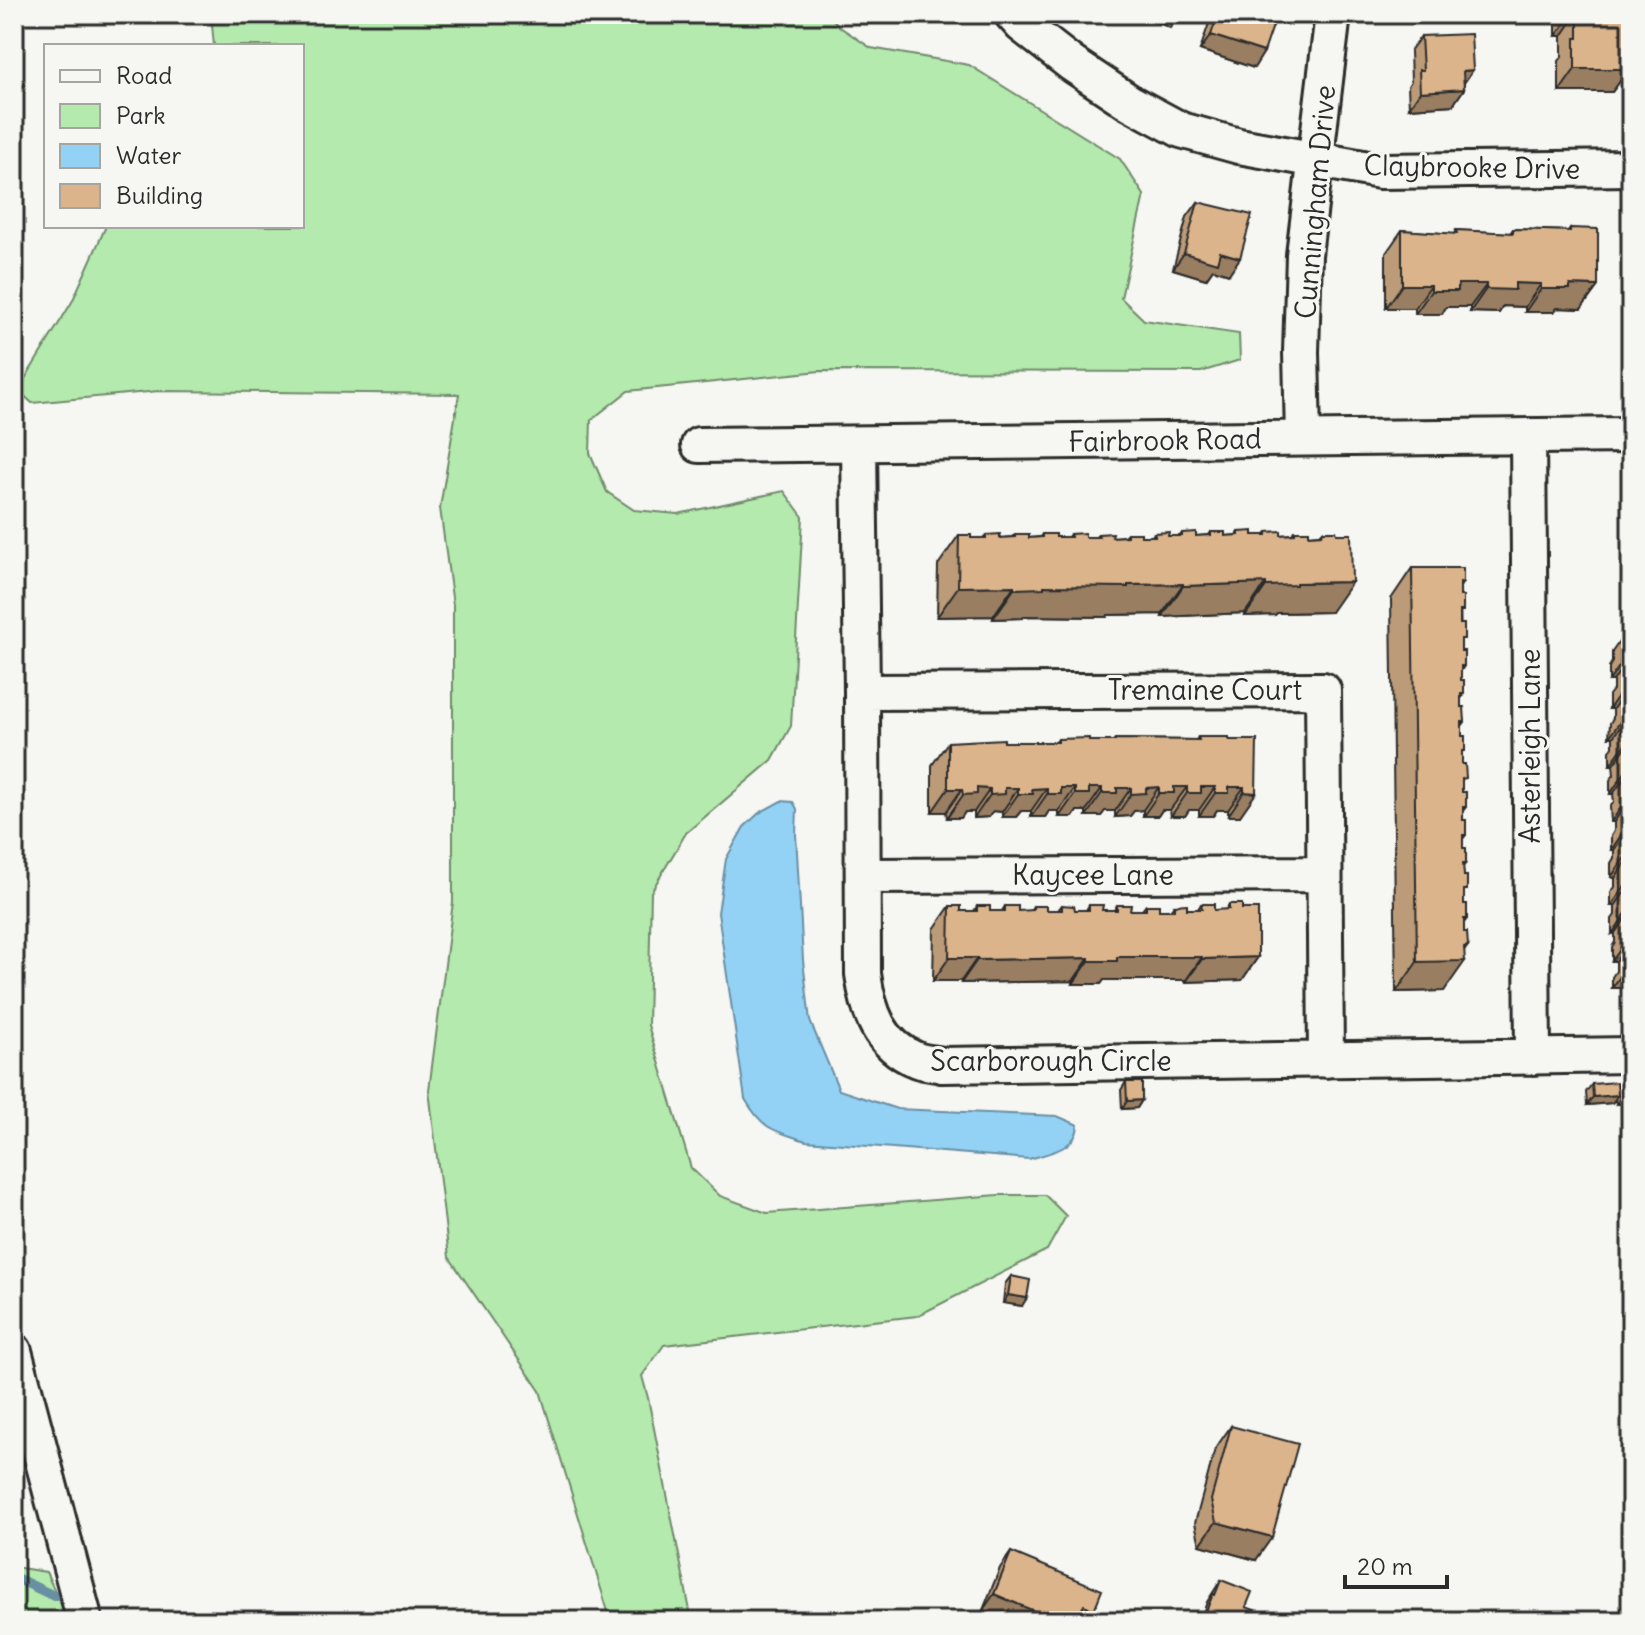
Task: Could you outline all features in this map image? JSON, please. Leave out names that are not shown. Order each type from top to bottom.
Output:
[{"type":"street","name":"Claybrooke Drive","points":[[1012,14],[1072,64],[1129,102],[1181,130],[1239,146],[1380,171],[1631,168]]},
{"type":"street","name":"Cunningham Drive","points":[[1303,438],[1301,352],[1304,255],[1333,14]]},
{"type":"street","name":"Fairbrook Road","points":[[699,445],[1631,435]]},
{"type":"street","name":"Asterleigh Lane","points":[[1528,436],[1533,1057]]},
{"type":"street","name":"Scarborough Circle","points":[[859,444],[863,974],[867,1002],[877,1027],[892,1046],[918,1060],[942,1065],[1631,1055]]},
{"type":"street","name":"Tremaine Court","points":[[862,692],[1323,690],[1326,1060]]},
{"type":"street","name":"Kaycee Lane","points":[[863,876],[1324,874]]},
{"type":"street","points":[[14,1351],[85,1621]]},
{"type":"green space","points":[[211,14],[828,14],[840,27],[871,48],[969,65],[1120,159],[1144,195],[1121,298],[1144,320],[1239,334],[1240,360],[1201,372],[820,371],[628,391],[591,420],[590,453],[607,492],[634,510],[678,514],[784,491],[803,517],[791,726],[772,760],[686,833],[651,892],[648,1025],[691,1168],[720,1196],[767,1213],[999,1195],[1045,1195],[1066,1216],[1047,1250],[917,1316],[664,1345],[642,1376],[690,1621],[614,1621],[610,1618],[540,1391],[449,1257],[429,1090],[453,902],[453,605],[440,508],[459,394],[159,391],[32,403],[18,390],[72,302],[105,228],[304,228],[304,44],[214,44]]},
{"type":"green space","points":[[14,1567],[46,1572],[69,1621],[14,1621]]},
{"type":"water","points":[[781,801],[793,802],[797,809],[803,960],[810,1021],[839,1090],[897,1109],[1057,1116],[1078,1125],[1073,1140],[1053,1152],[1029,1159],[806,1141],[777,1131],[758,1118],[745,1099],[718,913],[726,859],[744,827],[759,813]]},
{"type":"building","points":[[1218,14],[1277,14],[1264,52],[1211,35]]},
{"type":"building","points":[[1578,14],[1630,14],[1629,69],[1575,69]]},
{"type":"building","points":[[1471,34],[1473,70],[1463,71],[1464,89],[1420,92],[1419,70],[1423,70],[1421,36]]},
{"type":"building","points":[[1198,202],[1252,215],[1240,258],[1220,252],[1217,263],[1184,253]]},
{"type":"building","points":[[1570,228],[1598,229],[1598,286],[1570,285],[1570,289],[1541,289],[1541,284],[1515,283],[1515,290],[1486,289],[1487,284],[1458,284],[1458,291],[1431,291],[1431,285],[1402,285],[1402,230],[1457,234],[1456,230],[1513,233],[1513,229],[1570,231]]},
{"type":"building","points":[[1253,531],[1253,535],[1281,531],[1281,535],[1295,534],[1295,531],[1309,531],[1309,535],[1322,534],[1323,531],[1351,534],[1352,582],[1266,586],[1266,583],[1014,589],[1014,586],[958,587],[959,535],[986,538],[986,535],[1000,534],[1000,538],[1029,534],[1029,538],[1042,537],[1042,534],[1071,537],[1070,534],[1085,533],[1085,537],[1099,537],[1098,534],[1113,533],[1112,537],[1127,536],[1127,533],[1155,536],[1154,533],[1169,532],[1168,536],[1182,536],[1182,533],[1196,532],[1196,536],[1225,532],[1225,536]]},
{"type":"building","points":[[1412,568],[1463,568],[1460,624],[1464,624],[1461,680],[1464,680],[1464,694],[1461,694],[1461,707],[1464,707],[1465,722],[1462,722],[1465,751],[1462,751],[1462,764],[1465,764],[1466,778],[1462,779],[1462,792],[1466,792],[1463,848],[1466,848],[1466,863],[1463,863],[1464,876],[1467,876],[1464,932],[1467,932],[1468,946],[1464,947],[1465,961],[1417,962]]},
{"type":"building","points":[[1198,737],[1257,740],[1256,793],[1244,792],[1244,787],[1229,787],[1229,793],[1215,793],[1215,787],[1201,787],[1201,793],[1187,793],[1187,787],[1174,787],[1174,793],[1159,793],[1159,787],[1146,788],[1146,793],[1131,794],[1131,788],[1117,788],[1117,793],[1102,793],[1102,788],[1089,788],[1089,794],[1075,794],[1075,788],[1061,788],[1061,794],[1047,794],[1047,788],[1032,789],[1033,794],[1018,794],[1018,788],[1005,788],[1005,794],[990,795],[990,789],[977,788],[977,794],[963,795],[962,789],[948,789],[948,742],[1004,739],[1004,742],[1058,742],[1058,739],[1089,738],[1089,741],[1199,740]]},
{"type":"building","points":[[1187,904],[1187,909],[1202,909],[1201,904],[1214,904],[1214,910],[1229,909],[1229,904],[1242,904],[1242,909],[1258,909],[1258,957],[1117,957],[1117,961],[1089,961],[1089,958],[949,958],[950,906],[961,906],[961,911],[977,911],[977,906],[990,906],[990,911],[1005,911],[1005,906],[1018,906],[1018,911],[1033,910],[1033,906],[1062,910],[1062,905],[1074,906],[1075,910],[1089,910],[1089,905],[1103,905],[1102,910],[1117,910],[1117,905],[1131,905],[1130,910],[1146,910],[1146,905],[1159,905],[1159,910],[1174,910],[1174,905]]},
{"type":"building","points":[[1126,1082],[1142,1082],[1142,1100],[1127,1101]]},
{"type":"building","points":[[1617,1082],[1618,1095],[1593,1097],[1592,1084]]},
{"type":"building","points":[[1620,1083],[1631,1083],[1631,1095],[1621,1096]]},
{"type":"building","points":[[1011,1276],[1030,1280],[1027,1298],[1008,1295]]},
{"type":"building","points":[[1231,1426],[1298,1444],[1272,1537],[1216,1522],[1211,1500]]},
{"type":"building","points":[[1011,1552],[1102,1590],[1094,1610],[1084,1605],[1081,1611],[1076,1610],[1071,1621],[1058,1621],[994,1594]]},
{"type":"building","points":[[1221,1580],[1252,1592],[1246,1607],[1260,1612],[1257,1621],[1202,1621]]},
{"type":"waterway","points":[[14,1577],[54,1596]]},
{"type":"waterway","points":[[198,1621],[216,1621]]}]
